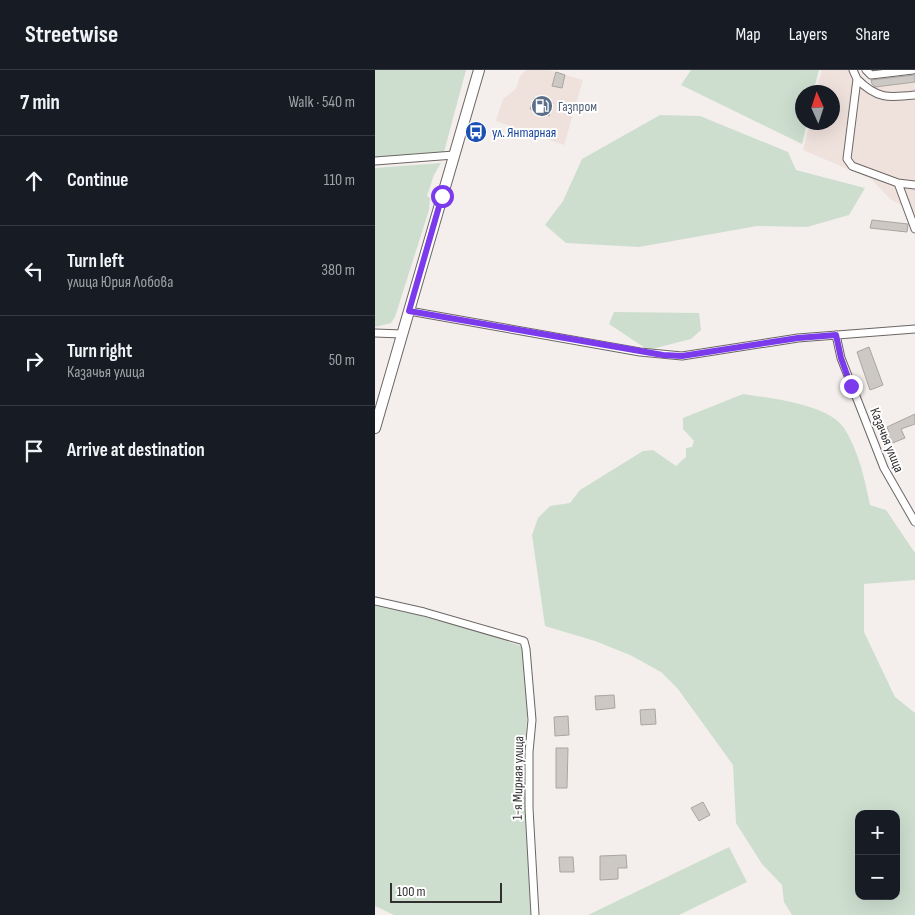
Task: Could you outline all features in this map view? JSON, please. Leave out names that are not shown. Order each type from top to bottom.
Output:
[{"type":"main road","points":[[375,428],[479,70]]},
{"type":"street","points":[[853,70],[857,79],[869,90],[882,96],[915,96]]},
{"type":"street","points":[[866,70],[871,75],[913,70]]},
{"type":"street","points":[[857,79],[847,159],[853,166],[898,183],[915,185]]},
{"type":"street","points":[[375,161],[454,155]]},
{"type":"street","points":[[898,183],[915,229]]},
{"type":"street","points":[[409,311],[663,355],[689,355],[798,338],[915,329]]},
{"type":"street","points":[[375,333],[402,334]]},
{"type":"street","name":"Казачья улица","points":[[836,335],[841,358],[884,468],[915,522]]},
{"type":"street","name":"1-я Мирная улица","points":[[375,601],[423,612],[524,642],[532,720],[529,752],[529,808],[535,915]]},
{"type":"shaded area","points":[[526,70],[549,70],[583,80],[564,145],[496,121],[503,99],[516,89],[520,76]]},
{"type":"shaded area","points":[[822,70],[857,70],[872,87],[915,82],[915,213],[890,199],[871,179],[803,150],[808,130],[840,130],[840,85],[818,85]]},
{"type":"green space","points":[[375,70],[466,70],[444,152],[375,158]]},
{"type":"green space","points":[[691,70],[819,70],[815,85],[795,85],[795,130],[805,130],[802,144],[681,85]]},
{"type":"green space","points":[[660,115],[700,116],[788,152],[796,170],[865,188],[849,215],[807,227],[757,226],[639,247],[566,243],[545,225],[563,201],[582,159]]},
{"type":"green space","points":[[441,163],[434,175],[427,196],[430,198],[429,210],[395,317],[391,323],[375,327],[375,168]]},
{"type":"green space","points":[[614,312],[699,313],[701,330],[691,339],[648,350],[609,324]]},
{"type":"green space","points":[[743,394],[798,403],[825,413],[836,420],[849,436],[860,465],[870,505],[886,510],[915,553],[915,580],[864,584],[864,632],[895,697],[915,713],[915,915],[792,915],[784,902],[782,885],[762,864],[736,823],[733,765],[678,689],[661,672],[630,655],[595,641],[545,626],[532,535],[538,518],[550,506],[570,503],[580,490],[643,451],[653,450],[676,466],[686,457],[686,448],[692,447],[694,441],[683,429],[683,418]]},
{"type":"green space","points":[[375,603],[480,632],[521,646],[527,679],[525,794],[532,915],[394,915],[375,906]]},
{"type":"green space","points":[[729,847],[747,882],[679,915],[588,915]]},
{"type":"building","points":[[556,72],[565,75],[562,88],[552,86]]},
{"type":"building","points":[[915,75],[915,82],[875,87],[871,80]]},
{"type":"building","points":[[534,98],[553,103],[549,116],[530,109]]},
{"type":"building","points":[[872,220],[908,224],[907,232],[870,228]]},
{"type":"building","points":[[869,347],[883,385],[870,390],[857,352]]},
{"type":"building","points":[[915,414],[915,424],[901,429],[905,438],[890,444],[886,433],[889,432],[887,427]]},
{"type":"building","points":[[614,695],[615,708],[596,710],[595,696]]},
{"type":"building","points":[[655,709],[656,724],[641,725],[640,710]]},
{"type":"building","points":[[568,716],[569,735],[555,736],[554,717]]},
{"type":"building","points":[[556,748],[568,748],[567,788],[556,788]]},
{"type":"building","points":[[703,802],[710,815],[699,821],[691,808]]},
{"type":"building","points":[[626,855],[627,868],[618,868],[618,879],[600,880],[600,856]]},
{"type":"building","points":[[559,857],[573,857],[574,872],[560,872]]},
{"type":"place","name":"Газпром","points":[[542,106]]},
{"type":"place","name":"ул. Янтарная","points":[[476,132]]},
{"type":"route","points":[[442,196],[409,311],[481,325],[663,355],[682,356],[798,338],[836,335],[841,358],[851,386]]}]
